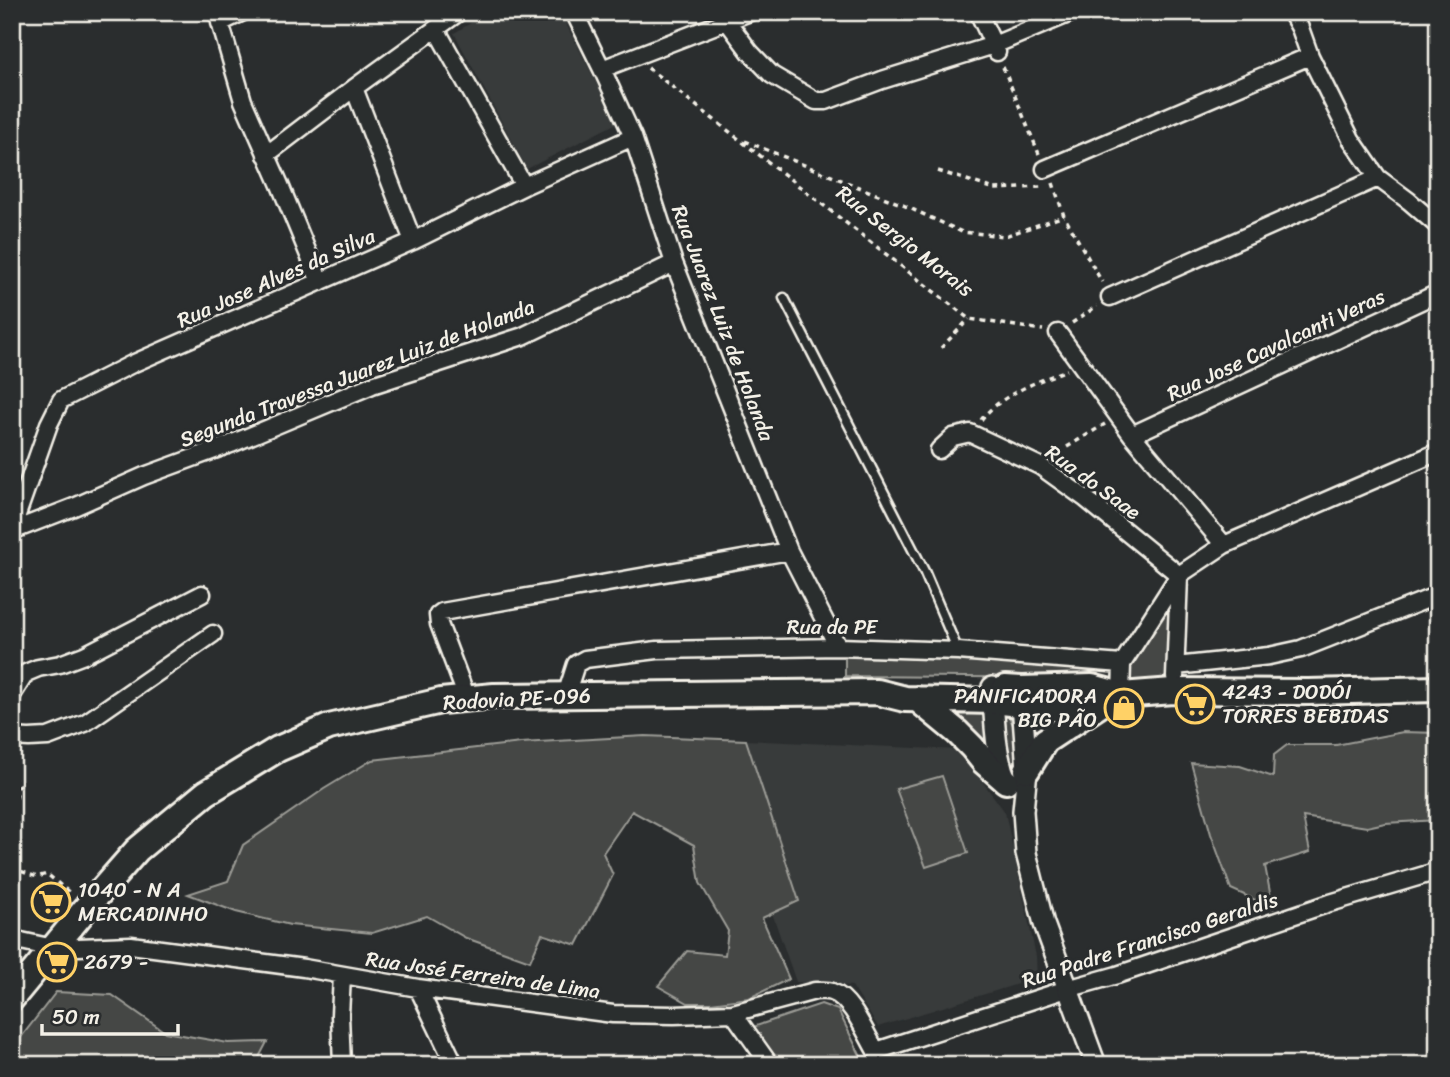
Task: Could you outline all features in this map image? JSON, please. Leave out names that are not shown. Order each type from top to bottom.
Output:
[{"type":"main road","points":[[877,692],[906,682],[1021,697],[1054,708],[1173,691],[1438,689]]},
{"type":"main road","name":"Rodovia PE-096","points":[[12,998],[137,850],[206,793],[278,749],[329,727],[441,701],[494,696],[877,692]]},
{"type":"main road","points":[[877,692],[905,699],[993,694]]},
{"type":"main road","points":[[917,699],[957,732],[984,762],[1017,775],[1045,741],[1110,699]]},
{"type":"street","points":[[243,12],[219,18],[243,101],[320,282]]},
{"type":"street","points":[[266,155],[459,12]]},
{"type":"street","name":"Rua Juarez Luiz de Holanda","points":[[573,12],[633,137],[674,263],[789,551],[838,647]]},
{"type":"street","points":[[602,69],[720,19],[750,12]]},
{"type":"street","points":[[978,12],[996,49]]},
{"type":"street","points":[[720,19],[772,75],[816,101],[827,101],[882,80],[996,49],[1073,12]]},
{"type":"street","points":[[1291,12],[1351,139],[1378,178],[1438,226]]},
{"type":"street","points":[[436,29],[524,186]]},
{"type":"street","points":[[1045,169],[1310,56]]},
{"type":"street","points":[[354,88],[413,241]]},
{"type":"street","name":"Rua Jose Alves da Silva","points":[[12,530],[49,424],[61,400],[132,364],[413,241],[524,186],[633,137]]},
{"type":"street","points":[[1110,297],[1378,178]]},
{"type":"street","name":"Segunda Travessa Juarez Luiz de Holanda","points":[[12,530],[372,386],[523,336],[674,263]]},
{"type":"street","name":"Rua Jose Cavalcanti Veras","points":[[1132,435],[1438,293]]},
{"type":"street","points":[[1058,333],[1132,435],[1224,545]]},
{"type":"street","points":[[939,450],[953,437],[970,433]]},
{"type":"street","name":"Rua do Saae","points":[[970,433],[1040,466],[1086,499],[1179,575]]},
{"type":"street","points":[[1110,699],[1122,664],[1179,575],[1224,545],[1438,452]]},
{"type":"street","points":[[467,698],[439,624],[438,615],[442,612],[789,551]]},
{"type":"street","points":[[1173,691],[1179,575]]},
{"type":"street","points":[[12,695],[26,673],[84,655],[202,594]]},
{"type":"street","points":[[1176,666],[1269,656],[1301,649],[1438,595]]},
{"type":"street","points":[[12,737],[48,737],[85,723],[213,634]]},
{"type":"street","name":"Rua da PE","points":[[566,695],[576,664],[585,659],[657,650],[838,647],[958,651],[1122,664]]},
{"type":"street","points":[[993,694],[996,745],[1017,775],[1026,853],[1035,894],[1096,1065]]},
{"type":"street","points":[[1017,775],[1027,746],[1021,697]]},
{"type":"street","name":"Rua Padre Francisco Geraldis","points":[[876,1051],[1117,975],[1330,903],[1438,871]]},
{"type":"street","name":"Rua José Ferreira de Lima","points":[[12,939],[53,948],[131,945],[613,1014],[733,1013],[826,990],[835,992],[845,1001],[858,1017],[876,1051]]},
{"type":"street","points":[[342,976],[342,1065]]},
{"type":"street","points":[[418,988],[455,1065]]},
{"type":"street","points":[[733,1013],[770,1065]]},
{"type":"lane","points":[[784,298],[924,571],[958,651]]},
{"type":"path","name":"Rua Sergio Morais","points":[[623,61],[651,69],[969,318],[1058,333]]},
{"type":"path","points":[[740,139],[903,205],[962,232],[1005,236],[1064,216]]},
{"type":"path","points":[[938,171],[995,189],[1055,186]]},
{"type":"path","points":[[1058,333],[1110,297]]},
{"type":"path","points":[[941,348],[969,318]]},
{"type":"path","points":[[970,433],[989,409],[1033,383],[1082,364]]},
{"type":"path","points":[[1067,447],[1119,416]]},
{"type":"path","points":[[12,776],[19,785],[12,817]]},
{"type":"path","points":[[12,868],[37,877],[47,874],[88,907]]},
{"type":"shaded area","points":[[489,12],[560,12],[617,123],[527,169],[454,33]]},
{"type":"shaded area","points":[[1170,608],[1168,680],[1126,680],[1127,663],[1164,609]]},
{"type":"shaded area","points":[[845,654],[1092,664],[1092,678],[845,676]]},
{"type":"shaded area","points":[[930,703],[996,704],[986,727],[987,758]]},
{"type":"shaded area","points":[[1006,710],[1014,727],[1016,771],[1001,772],[1000,718]]},
{"type":"shaded area","points":[[1403,732],[1438,733],[1438,820],[1385,823],[1367,827],[1303,817],[1310,852],[1265,866],[1273,908],[1231,889],[1211,834],[1191,763],[1240,766],[1273,777],[1274,755],[1287,745],[1336,745]]},
{"type":"shaded area","points":[[645,736],[746,740],[799,901],[762,918],[789,979],[749,998],[711,1003],[688,1003],[658,986],[687,951],[725,955],[728,931],[700,883],[694,845],[632,811],[603,853],[613,875],[577,945],[542,934],[530,961],[466,938],[427,916],[372,933],[290,925],[236,912],[188,894],[228,881],[243,845],[324,789],[372,760],[521,743]]},
{"type":"shaded area","points":[[746,740],[959,750],[1005,812],[1036,956],[1037,978],[878,1027],[852,986],[796,982],[772,913],[799,901]]},
{"type":"shaded area","points":[[942,776],[968,853],[926,867],[896,789]]},
{"type":"shaded area","points":[[56,992],[112,995],[165,1032],[228,1043],[267,1042],[255,1065],[12,1065],[12,1049]]},
{"type":"shaded area","points":[[821,1004],[838,1010],[865,1065],[769,1065],[753,1027]]},
{"type":"place","name":"4243 - DODÓI TORRES BEBIDAS","points":[[1195,704]]},
{"type":"place","name":"PANIFICADORA BIG PÃO","points":[[1124,708]]},
{"type":"place","name":"1040 - N A MERCADINHO","points":[[51,902]]},
{"type":"place","name":"2679 -","points":[[57,962]]}]
